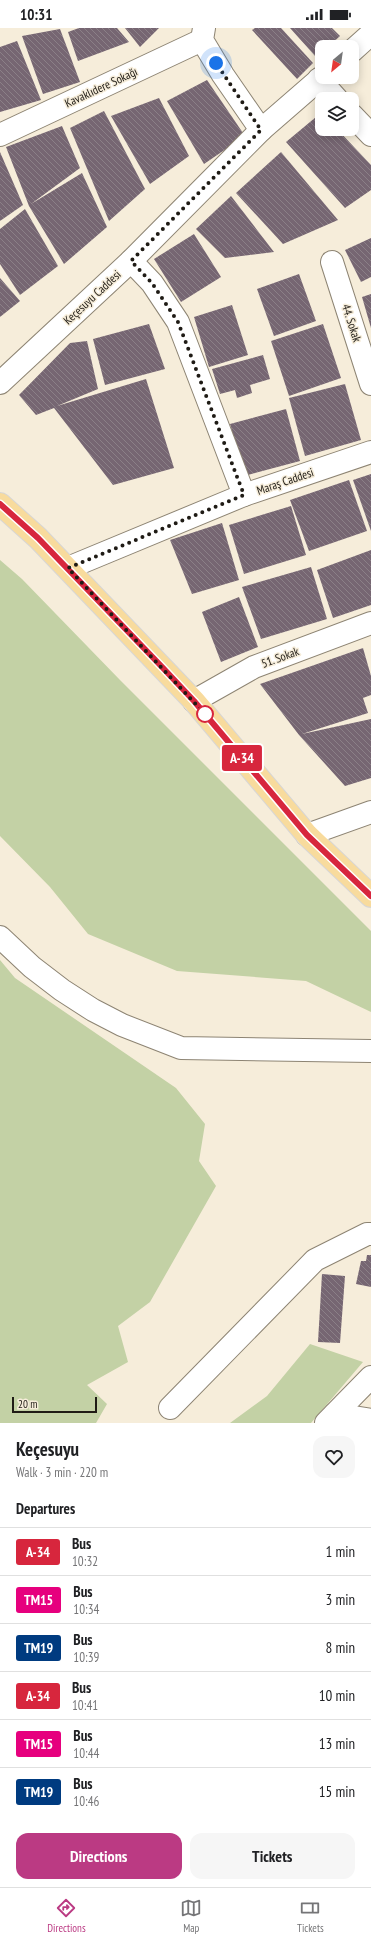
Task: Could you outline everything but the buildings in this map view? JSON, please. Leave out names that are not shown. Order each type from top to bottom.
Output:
[{"type":"main road","points":[[0,504],[38,538],[68,568],[194,701],[307,835],[371,896]]},
{"type":"street","name":"Kavaklıdere Sokağı","points":[[0,135],[203,34],[223,75],[261,130]]},
{"type":"street","points":[[359,45],[371,34]]},
{"type":"street","name":"Keçesuyu Caddesi","points":[[0,383],[131,261],[261,130],[315,83]]},
{"type":"street","points":[[326,84],[332,92]]},
{"type":"street","points":[[359,122],[371,135]]},
{"type":"street","points":[[131,261],[152,283],[178,322],[244,495]]},
{"type":"street","name":"44. Sokak","points":[[332,262],[371,384]]},
{"type":"street","name":"Maraş Caddesi","points":[[68,568],[244,495],[371,452]]},
{"type":"street","name":"51. Sokak","points":[[194,701],[254,667],[371,623]]},
{"type":"street","points":[[307,835],[371,812]]},
{"type":"street","points":[[0,937],[32,967],[62,990],[93,1010],[122,1025],[181,1048],[371,1051]]},
{"type":"street","points":[[170,1408],[316,1260],[367,1234],[371,1234]]},
{"type":"street","points":[[331,1419],[371,1377]]},
{"type":"street","points":[[331,1419],[371,1420]]},
{"type":"green space","points":[[0,560],[22,579],[120,680],[371,931],[371,1012],[306,981],[177,971],[88,934],[50,887],[0,836]]},
{"type":"green space","points":[[0,960],[15,978],[176,1088],[205,1124],[199,1161],[216,1186],[150,1302],[118,1326],[128,1362],[87,1385],[107,1404],[96,1423],[0,1423]]},
{"type":"green space","points":[[310,1344],[363,1362],[311,1423],[230,1423],[267,1396]]},
{"type":"bus line","name":"A-34","points":[[0,504],[38,538],[122,624],[194,701],[307,835],[371,896]]},
{"type":"route","points":[[205,714],[68,568],[244,495],[178,322],[152,283],[131,261],[261,130],[216,63]]}]
